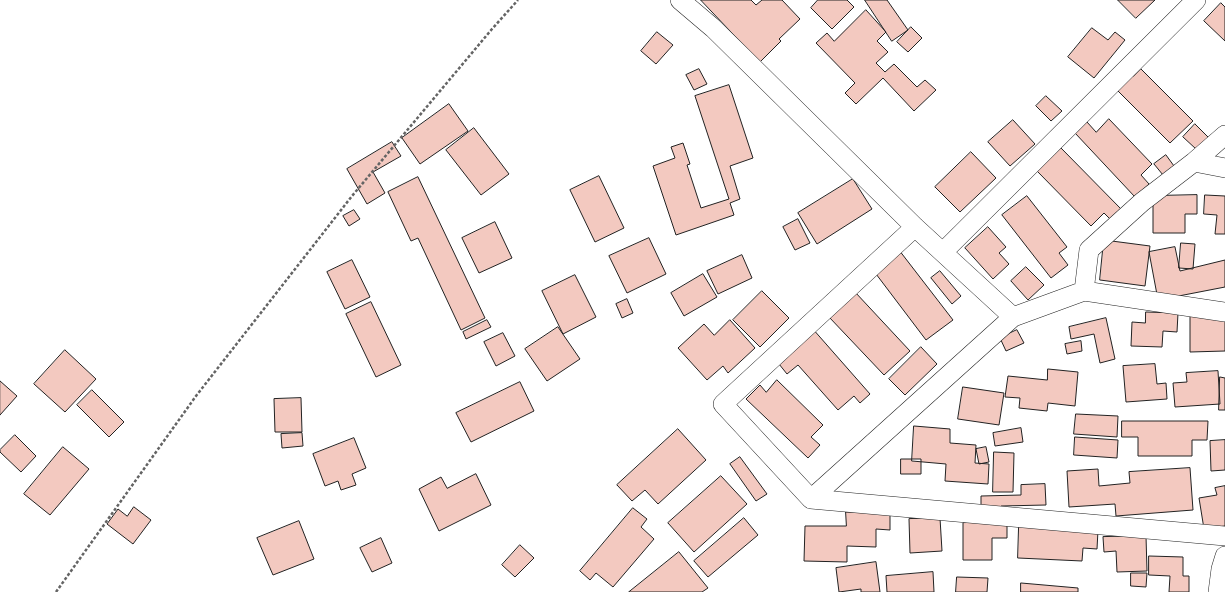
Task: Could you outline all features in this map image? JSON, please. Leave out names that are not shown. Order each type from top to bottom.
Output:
[{"type":"street","points":[[680,0],[713,28],[915,227],[1013,318]]},
{"type":"street","points":[[943,252],[1196,0]]},
{"type":"street","points":[[1084,291],[1089,250],[1142,202],[1194,162],[1225,135]]},
{"type":"street","points":[[1194,162],[1225,168]]},
{"type":"street","points":[[915,227],[723,404],[811,499],[1225,536]]},
{"type":"street","points":[[811,499],[1013,318],[1084,291],[1225,312]]},
{"type":"street","points":[[1218,592],[1221,569],[1225,556]]},
{"type":"path","points":[[56,592],[196,396],[352,196],[518,0]]},
{"type":"building","points":[[701,0],[751,0],[756,5],[762,0],[782,0],[800,19],[779,39],[781,41],[760,62]]},
{"type":"building","points":[[818,0],[847,0],[854,7],[832,29],[811,8]]},
{"type":"building","points":[[865,0],[887,0],[908,30],[892,41]]},
{"type":"building","points":[[1118,0],[1155,0],[1136,18]]},
{"type":"building","points":[[1221,3],[1225,7],[1225,41],[1204,21]]},
{"type":"building","points":[[866,10],[886,32],[877,41],[888,52],[876,63],[885,72],[894,64],[917,87],[925,80],[936,90],[914,111],[883,78],[856,104],[845,93],[855,83],[816,43],[827,33],[834,41]]},
{"type":"building","points":[[911,27],[922,38],[908,52],[897,42]]},
{"type":"building","points":[[1092,28],[1108,40],[1115,32],[1125,40],[1094,78],[1068,57]]},
{"type":"building","points":[[657,32],[673,45],[656,64],[641,51]]},
{"type":"building","points":[[699,69],[707,84],[694,90],[686,75]]},
{"type":"building","points":[[1141,69],[1193,121],[1170,143],[1113,86],[1127,71],[1133,76]]},
{"type":"building","points":[[729,85],[753,158],[730,166],[740,199],[730,203],[734,215],[676,235],[653,166],[675,158],[671,147],[683,143],[690,164],[687,165],[701,208],[729,199],[695,96]]},
{"type":"building","points":[[1046,96],[1062,111],[1051,121],[1036,106]]},
{"type":"building","points":[[449,104],[468,131],[420,164],[402,138]]},
{"type":"building","points":[[1109,119],[1152,164],[1141,175],[1149,184],[1135,197],[1075,133],[1087,122],[1096,132]]},
{"type":"building","points":[[1013,120],[1035,144],[1010,166],[988,142]]},
{"type":"building","points":[[1195,124],[1208,137],[1196,149],[1183,137]]},
{"type":"building","points":[[474,128],[509,174],[481,195],[446,150]]},
{"type":"building","points":[[392,142],[401,156],[373,172],[385,193],[367,204],[347,169]]},
{"type":"building","points":[[1061,148],[1122,210],[1111,220],[1104,213],[1091,226],[1037,171]]},
{"type":"building","points":[[971,152],[996,178],[960,212],[935,187]]},
{"type":"building","points":[[1166,155],[1174,166],[1163,175],[1154,164]]},
{"type":"building","points":[[599,176],[624,228],[595,242],[570,190]]},
{"type":"building","points":[[418,177],[485,318],[461,330],[418,238],[411,241],[388,192]]},
{"type":"building","points":[[853,179],[872,209],[817,244],[798,213]]},
{"type":"building","points":[[1197,195],[1197,214],[1185,214],[1185,233],[1153,233],[1153,196]]},
{"type":"building","points":[[1205,195],[1225,196],[1225,234],[1215,234],[1217,215],[1204,214]]},
{"type":"building","points":[[1027,196],[1067,247],[1059,253],[1068,265],[1051,278],[1002,215]]},
{"type":"building","points":[[354,210],[360,219],[349,226],[343,216]]},
{"type":"building","points":[[798,219],[810,243],[795,250],[783,227]]},
{"type":"building","points":[[495,222],[512,258],[479,273],[462,238]]},
{"type":"building","points":[[988,227],[1006,247],[999,253],[1009,264],[993,279],[965,248]]},
{"type":"building","points":[[649,238],[666,274],[627,293],[609,256]]},
{"type":"building","points":[[1104,240],[1150,246],[1145,286],[1100,280]]},
{"type":"building","points":[[1181,243],[1195,244],[1193,269],[1179,268]]},
{"type":"building","points":[[1175,247],[1180,271],[1225,260],[1225,287],[1158,300],[1149,252]]},
{"type":"building","points":[[899,250],[953,320],[926,340],[873,270]]},
{"type":"building","points":[[742,255],[752,278],[718,294],[707,271]]},
{"type":"building","points":[[352,260],[370,297],[345,309],[327,272]]},
{"type":"building","points":[[1026,267],[1044,285],[1028,300],[1011,281]]},
{"type":"building","points":[[940,271],[961,296],[952,304],[931,278]]},
{"type":"building","points":[[703,274],[717,297],[684,316],[671,293]]},
{"type":"building","points":[[575,275],[596,317],[563,334],[542,291]]},
{"type":"building","points":[[762,291],[789,318],[760,347],[733,320]]},
{"type":"building","points":[[855,292],[910,351],[884,375],[829,317]]},
{"type":"building","points":[[627,299],[633,313],[622,318],[616,304]]},
{"type":"building","points":[[371,302],[401,365],[376,377],[346,314]]},
{"type":"building","points":[[1146,312],[1178,313],[1177,332],[1163,331],[1162,347],[1131,346],[1132,322],[1145,323]]},
{"type":"building","points":[[1225,315],[1225,351],[1190,352],[1190,316]]},
{"type":"building","points":[[1106,318],[1115,359],[1100,363],[1094,334],[1071,339],[1069,327]]},
{"type":"building","points":[[487,320],[491,327],[466,339],[463,332]]},
{"type":"building","points":[[730,320],[755,348],[728,373],[723,366],[707,380],[678,348],[704,324],[714,335]]},
{"type":"building","points":[[558,327],[580,359],[547,381],[525,349]]},
{"type":"building","points":[[812,328],[870,394],[860,403],[854,396],[838,410],[798,365],[787,374],[779,364]]},
{"type":"building","points":[[1017,330],[1024,343],[1006,351],[1000,338]]},
{"type":"building","points":[[503,333],[515,356],[496,366],[484,342]]},
{"type":"building","points":[[1081,341],[1082,351],[1067,354],[1065,344]]},
{"type":"building","points":[[921,347],[937,364],[905,395],[889,379]]},
{"type":"building","points":[[65,350],[96,379],[65,412],[34,384]]},
{"type":"building","points":[[1155,364],[1157,384],[1166,383],[1167,399],[1126,402],[1123,366]]},
{"type":"building","points":[[1048,369],[1078,372],[1075,406],[1048,403],[1047,411],[1019,408],[1020,398],[1005,397],[1008,376],[1047,380]]},
{"type":"building","points":[[1218,371],[1220,404],[1175,407],[1173,383],[1187,382],[1186,373]]},
{"type":"building","points":[[1220,377],[1225,378],[1225,410],[1219,410]]},
{"type":"building","points":[[777,380],[823,425],[811,437],[820,445],[808,458],[746,399],[760,385],[766,392]]},
{"type":"building","points":[[0,381],[17,396],[0,415]]},
{"type":"building","points":[[520,382],[534,411],[471,442],[456,413]]},
{"type":"building","points":[[963,387],[1004,393],[999,425],[958,419]]},
{"type":"building","points":[[92,390],[124,422],[109,437],[77,405]]},
{"type":"building","points":[[301,398],[302,432],[275,432],[274,399]]},
{"type":"building","points":[[1076,414],[1118,416],[1117,437],[1074,434]]},
{"type":"building","points":[[1122,421],[1208,421],[1207,440],[1192,440],[1192,456],[1138,456],[1138,437],[1122,437]]},
{"type":"building","points":[[914,426],[950,429],[950,443],[976,445],[975,463],[989,464],[988,484],[945,481],[946,464],[912,461]]},
{"type":"building","points":[[1021,428],[1023,442],[995,446],[993,433]]},
{"type":"building","points":[[678,429],[706,460],[658,504],[645,490],[632,501],[617,485]]},
{"type":"building","points":[[302,433],[303,446],[282,448],[281,434]]},
{"type":"building","points":[[15,435],[36,456],[21,472],[0,452],[0,450]]},
{"type":"building","points":[[1075,437],[1118,440],[1117,458],[1074,455]]},
{"type":"building","points":[[354,438],[366,468],[352,474],[356,485],[341,490],[338,481],[325,486],[313,454]]},
{"type":"building","points":[[1225,440],[1225,470],[1211,471],[1210,441]]},
{"type":"building","points":[[63,447],[89,469],[50,515],[24,494]]},
{"type":"building","points":[[986,447],[989,462],[979,464],[976,449]]},
{"type":"building","points":[[994,452],[1014,453],[1013,492],[993,492]]},
{"type":"building","points":[[740,457],[767,494],[756,501],[730,464]]},
{"type":"building","points":[[901,459],[921,459],[921,474],[901,474]]},
{"type":"building","points":[[1190,468],[1193,510],[1116,516],[1115,504],[1069,507],[1067,471],[1098,469],[1099,486],[1130,483],[1129,472]]},
{"type":"building","points":[[476,474],[491,505],[439,531],[419,489],[441,477],[447,488]]},
{"type":"building","points":[[721,476],[747,504],[694,552],[668,523]]},
{"type":"building","points":[[1045,484],[1046,505],[1001,506],[1001,510],[981,510],[981,496],[1021,495],[1021,485]]},
{"type":"building","points":[[1225,486],[1225,526],[1204,529],[1199,498],[1217,495],[1215,488]]},
{"type":"building","points":[[134,507],[151,520],[133,544],[107,524],[118,509],[127,516]]},
{"type":"building","points":[[633,508],[647,519],[641,527],[654,539],[613,587],[596,573],[590,580],[580,571]]},
{"type":"building","points":[[846,512],[890,512],[890,530],[876,529],[876,547],[847,546],[847,562],[804,561],[805,526],[846,526]]},
{"type":"building","points":[[744,518],[758,535],[708,577],[694,561]]},
{"type":"building","points":[[940,518],[942,551],[910,553],[909,519]]},
{"type":"building","points":[[299,521],[314,559],[273,575],[257,538]]},
{"type":"building","points":[[1007,522],[1007,538],[992,538],[992,560],[963,560],[963,523]]},
{"type":"building","points":[[1019,526],[1098,530],[1097,549],[1083,548],[1082,561],[1018,558]]},
{"type":"building","points":[[1146,536],[1147,571],[1117,572],[1116,551],[1104,552],[1103,537]]},
{"type":"building","points":[[381,538],[392,563],[372,572],[360,548]]},
{"type":"building","points":[[520,545],[534,558],[515,577],[502,565]]},
{"type":"building","points":[[679,552],[708,588],[702,592],[629,592]]},
{"type":"building","points":[[1149,556],[1183,557],[1183,576],[1189,576],[1189,592],[1169,592],[1170,576],[1149,575]]},
{"type":"building","points":[[876,562],[880,592],[861,592],[861,589],[839,592],[836,568]]},
{"type":"building","points":[[933,572],[934,592],[887,592],[886,576]]},
{"type":"building","points":[[1131,573],[1147,573],[1146,587],[1131,586]]},
{"type":"building","points":[[957,577],[988,578],[987,592],[956,592]]},
{"type":"building","points":[[1021,583],[1078,588],[1078,592],[1021,592]]}]
